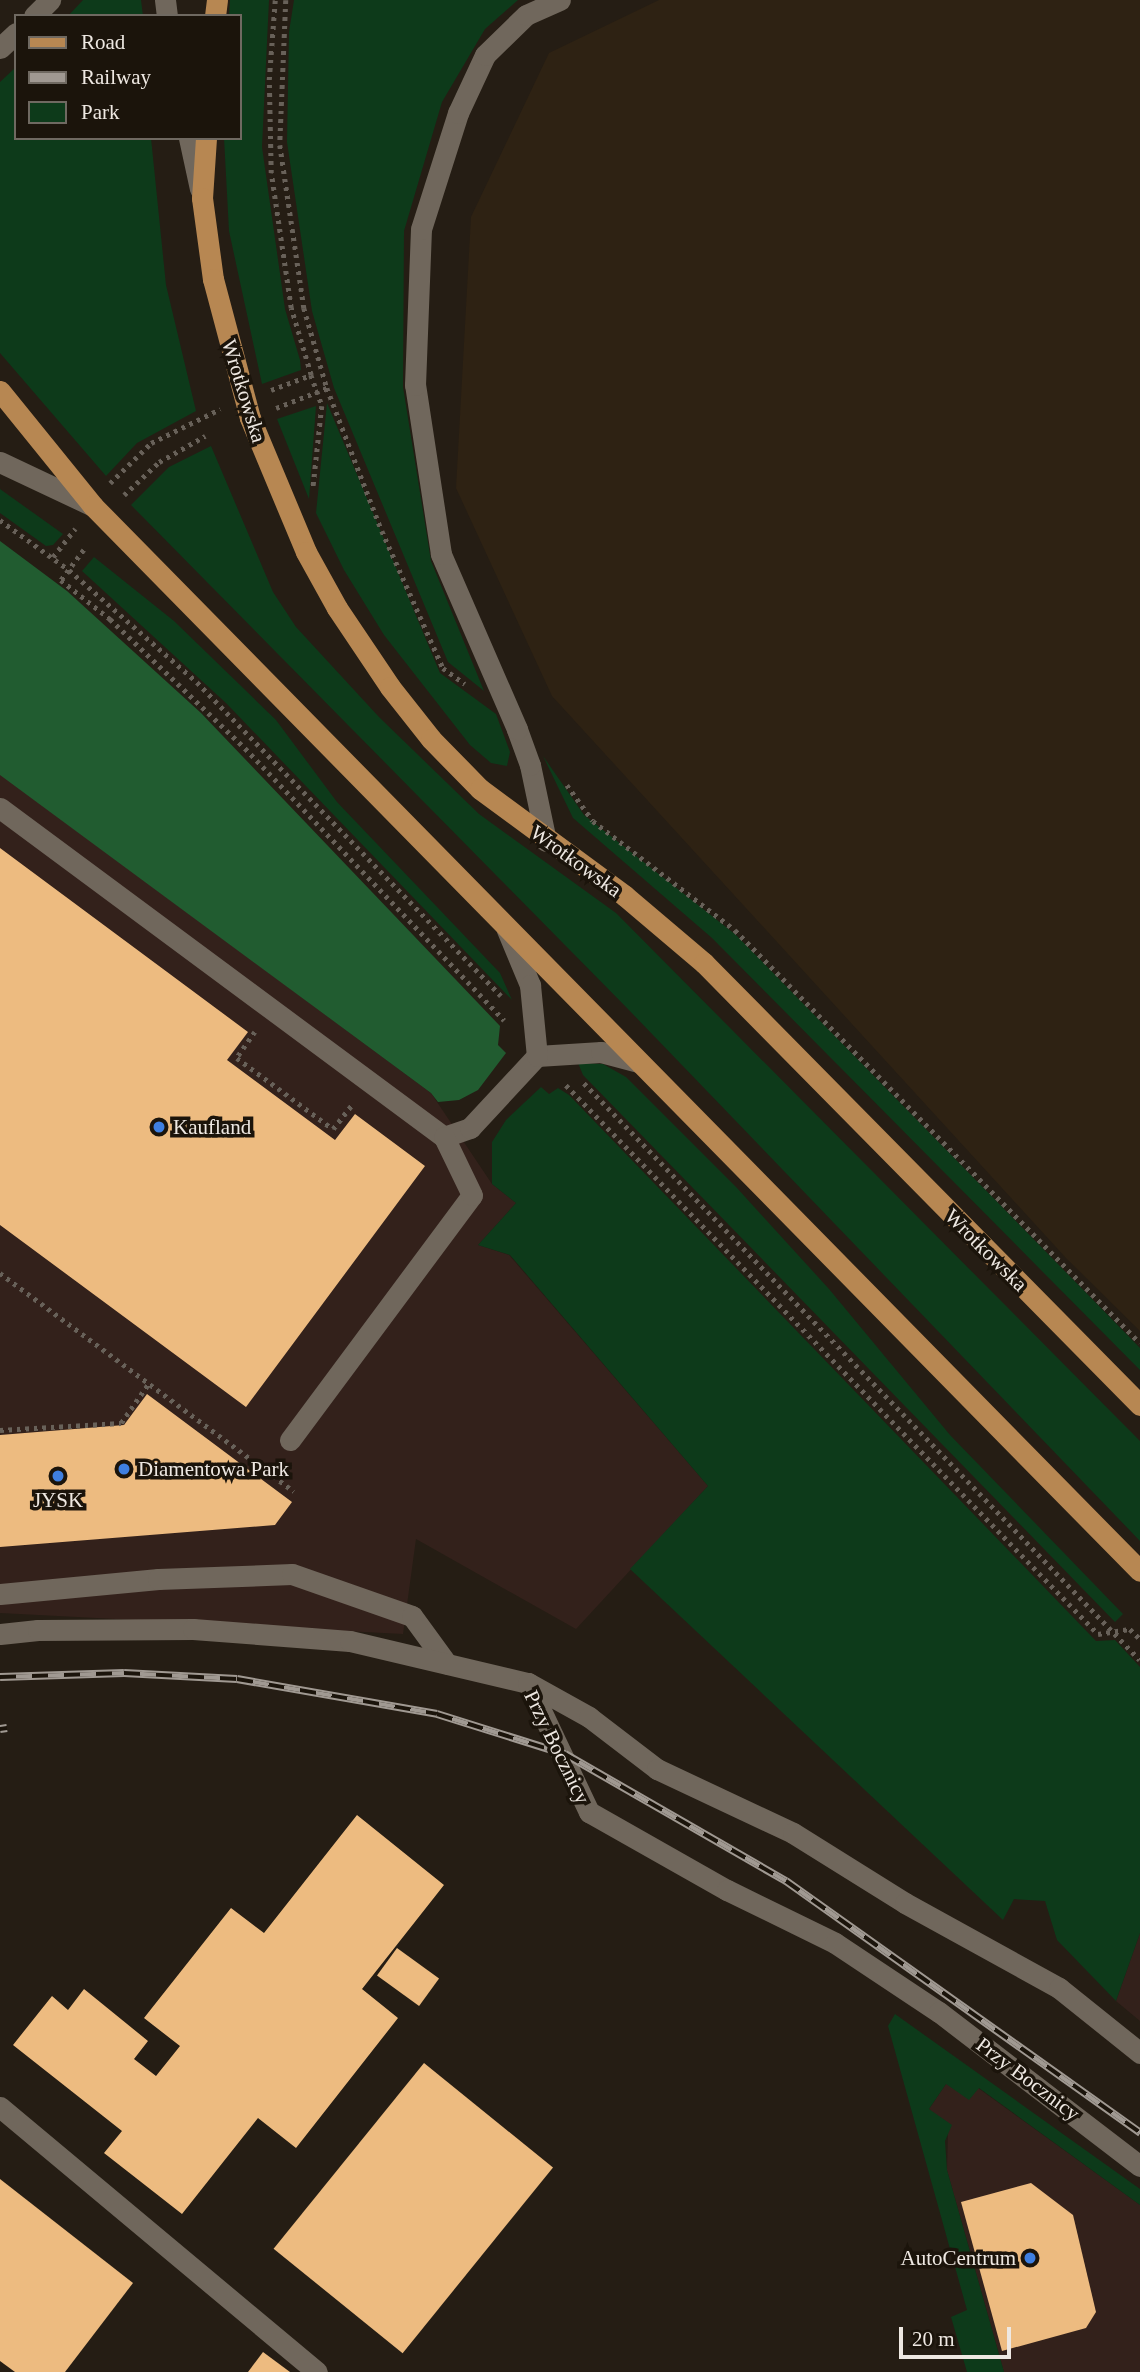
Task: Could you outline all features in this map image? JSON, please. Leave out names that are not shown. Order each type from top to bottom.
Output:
[{"type":"main road","name":"Wrotkowska","points":[[206,140],[202,198],[213,279],[250,418],[306,552],[337,608],[431,739],[480,789],[546,841],[625,896],[704,963],[1140,1405]]},
{"type":"main road","points":[[0,391],[93,506],[1140,1571]]},
{"type":"street","points":[[36,14],[50,0]]},
{"type":"street","points":[[546,841],[530,765],[517,729],[441,554],[415,385],[421,229],[458,113],[485,55],[526,15],[560,0]]},
{"type":"street","points":[[0,48],[14,35]]},
{"type":"street","points":[[189,140],[202,198]]},
{"type":"street","points":[[0,462],[93,506]]},
{"type":"street","points":[[0,808],[444,1137],[472,1195],[290,1440]]},
{"type":"street","points":[[503,923],[530,985],[536,1033],[547,1055]]},
{"type":"street","points":[[444,1137],[470,1128],[547,1055],[601,1052],[638,1062]]},
{"type":"street","points":[[0,1594],[158,1579],[292,1574],[412,1616],[447,1664]]},
{"type":"street","name":"Przy Bocznicy","points":[[0,1634],[193,1629],[350,1641],[528,1683],[589,1812],[727,1889],[835,1943],[939,2012],[1140,2166]]},
{"type":"street","points":[[528,1683],[589,1717],[657,1769],[793,1833],[905,1903],[1059,1988],[1140,2053]]},
{"type":"street","points":[[0,2107],[317,2372]]},
{"type":"path","points":[[275,0],[269,80],[271,173],[291,308],[322,406],[312,499]]},
{"type":"path","points":[[286,0],[280,145],[304,308],[327,388],[382,531],[443,668],[470,688]]},
{"type":"path","points":[[267,391],[311,375]]},
{"type":"path","points":[[273,409],[327,388]]},
{"type":"path","points":[[112,482],[151,443],[200,417]]},
{"type":"path","points":[[124,496],[159,462],[205,436]]},
{"type":"path","points":[[0,520],[69,570],[197,682],[536,1033]]},
{"type":"path","points":[[53,557],[68,537]]},
{"type":"path","points":[[85,550],[61,580],[110,619],[245,748],[1140,1660]]},
{"type":"path","points":[[561,775],[593,821],[735,930],[1140,1343]]},
{"type":"path","points":[[247,1020],[258,1028],[237,1058],[333,1129],[354,1102],[363,1109]]},
{"type":"path","points":[[547,1055],[1098,1634],[1130,1629],[1140,1639]]},
{"type":"path","points":[[0,1273],[294,1491]]},
{"type":"path","points":[[0,1430],[121,1423],[149,1383]]},
{"type":"shaded area","points":[[659,0],[1140,0],[1140,1331],[1066,1258],[552,696],[456,488],[471,217],[549,53]]},
{"type":"shaded area","points":[[0,774],[431,1093],[492,1184],[516,1203],[478,1245],[509,1255],[708,1486],[576,1629],[416,1539],[403,1634],[0,1613]]},
{"type":"shaded area","points":[[1140,1933],[1140,2021],[1116,2001]]},
{"type":"shaded area","points":[[946,2084],[978,2088],[1140,2205],[1140,2372],[1004,2372],[947,2170],[948,2133],[929,2109]]},
{"type":"green space","points":[[83,0],[141,0],[143,14],[70,14]]},
{"type":"green space","points":[[230,0],[269,0],[262,147],[285,309],[301,370],[262,384],[229,231],[224,140],[242,140],[242,14],[229,14]]},
{"type":"green space","points":[[294,0],[518,0],[485,29],[442,102],[404,231],[403,387],[431,561],[484,691],[448,662],[334,388],[312,311],[287,142],[289,32]]},
{"type":"green space","points":[[14,69],[14,140],[151,140],[166,285],[196,411],[137,443],[106,476],[0,353],[0,82]]},
{"type":"green space","points":[[327,403],[440,673],[496,714],[510,752],[507,766],[491,763],[470,745],[384,635],[344,570],[316,513]]},
{"type":"green space","points":[[316,406],[309,499],[277,419]]},
{"type":"green space","points":[[211,446],[273,592],[296,627],[379,717],[479,814],[616,913],[1140,1441],[1140,1541],[627,1008],[131,505],[169,467]]},
{"type":"green space","points":[[0,489],[63,534],[53,545],[46,546],[0,513]]},
{"type":"green space","points":[[0,541],[67,591],[201,713],[500,1026],[498,1045],[506,1053],[478,1090],[459,1100],[438,1102],[431,1093],[0,775]]},
{"type":"green space","points":[[94,557],[174,621],[276,720],[337,802],[500,973],[512,1000],[226,703],[82,571]]},
{"type":"green space","points":[[543,756],[584,815],[736,935],[1140,1348],[1140,1370],[712,938],[573,818]]},
{"type":"green space","points":[[578,1063],[603,1064],[626,1077],[737,1188],[829,1289],[950,1435],[1123,1614],[1115,1622],[583,1075]]},
{"type":"green space","points":[[541,1087],[549,1094],[558,1088],[569,1095],[1096,1641],[1115,1640],[1140,1667],[1140,1933],[1116,2001],[1057,1940],[1045,1901],[1014,1899],[1003,1920],[630,1569],[708,1486],[510,1255],[478,1245],[516,1203],[492,1184],[492,1142],[506,1120]]},
{"type":"green space","points":[[895,2014],[1140,2189],[1140,2205],[979,2088],[969,2100],[946,2084],[929,2109],[952,2125],[945,2141],[947,2170],[1004,2372],[967,2372],[951,2317],[967,2310],[888,2026]]},
{"type":"building","name":"Kaufland","points":[[0,848],[248,1032],[227,1060],[335,1140],[355,1114],[425,1166],[246,1407],[0,1225]]},
{"type":"building","name":"Diamentowa Park","points":[[147,1394],[292,1502],[275,1525],[0,1547],[0,1435],[124,1425]]},
{"type":"building","points":[[357,1815],[444,1885],[362,1989],[398,2018],[296,2148],[258,2118],[182,2214],[104,2153],[122,2131],[13,2045],[52,1996],[68,2010],[84,1989],[148,2041],[134,2059],[156,2076],[180,2046],[144,2018],[231,1908],[264,1933]]},
{"type":"building","points":[[397,1948],[439,1979],[419,2006],[377,1976]]},
{"type":"building","points":[[424,2063],[553,2167],[403,2353],[274,2249]]},
{"type":"building","points":[[0,2179],[133,2283],[65,2372],[15,2372],[0,2361]]},
{"type":"building","name":"AutoCentrum","points":[[1031,2183],[1073,2215],[1096,2312],[1086,2328],[1002,2351],[961,2202]]},
{"type":"building","points":[[263,2352],[290,2372],[248,2372]]},
{"type":"railway","points":[[0,1677],[124,1673],[237,1679],[437,1714],[565,1754],[786,1881],[1140,2133]]},
{"type":"railway","points":[[0,1729],[7,1728]]},
{"type":"place","name":"Kaufland","points":[[159,1127]]},
{"type":"place","name":"Diamentowa Park","points":[[124,1469]]},
{"type":"place","name":"JYSK","points":[[58,1476]]},
{"type":"place","name":"AutoCentrum","points":[[1030,2258]]}]
